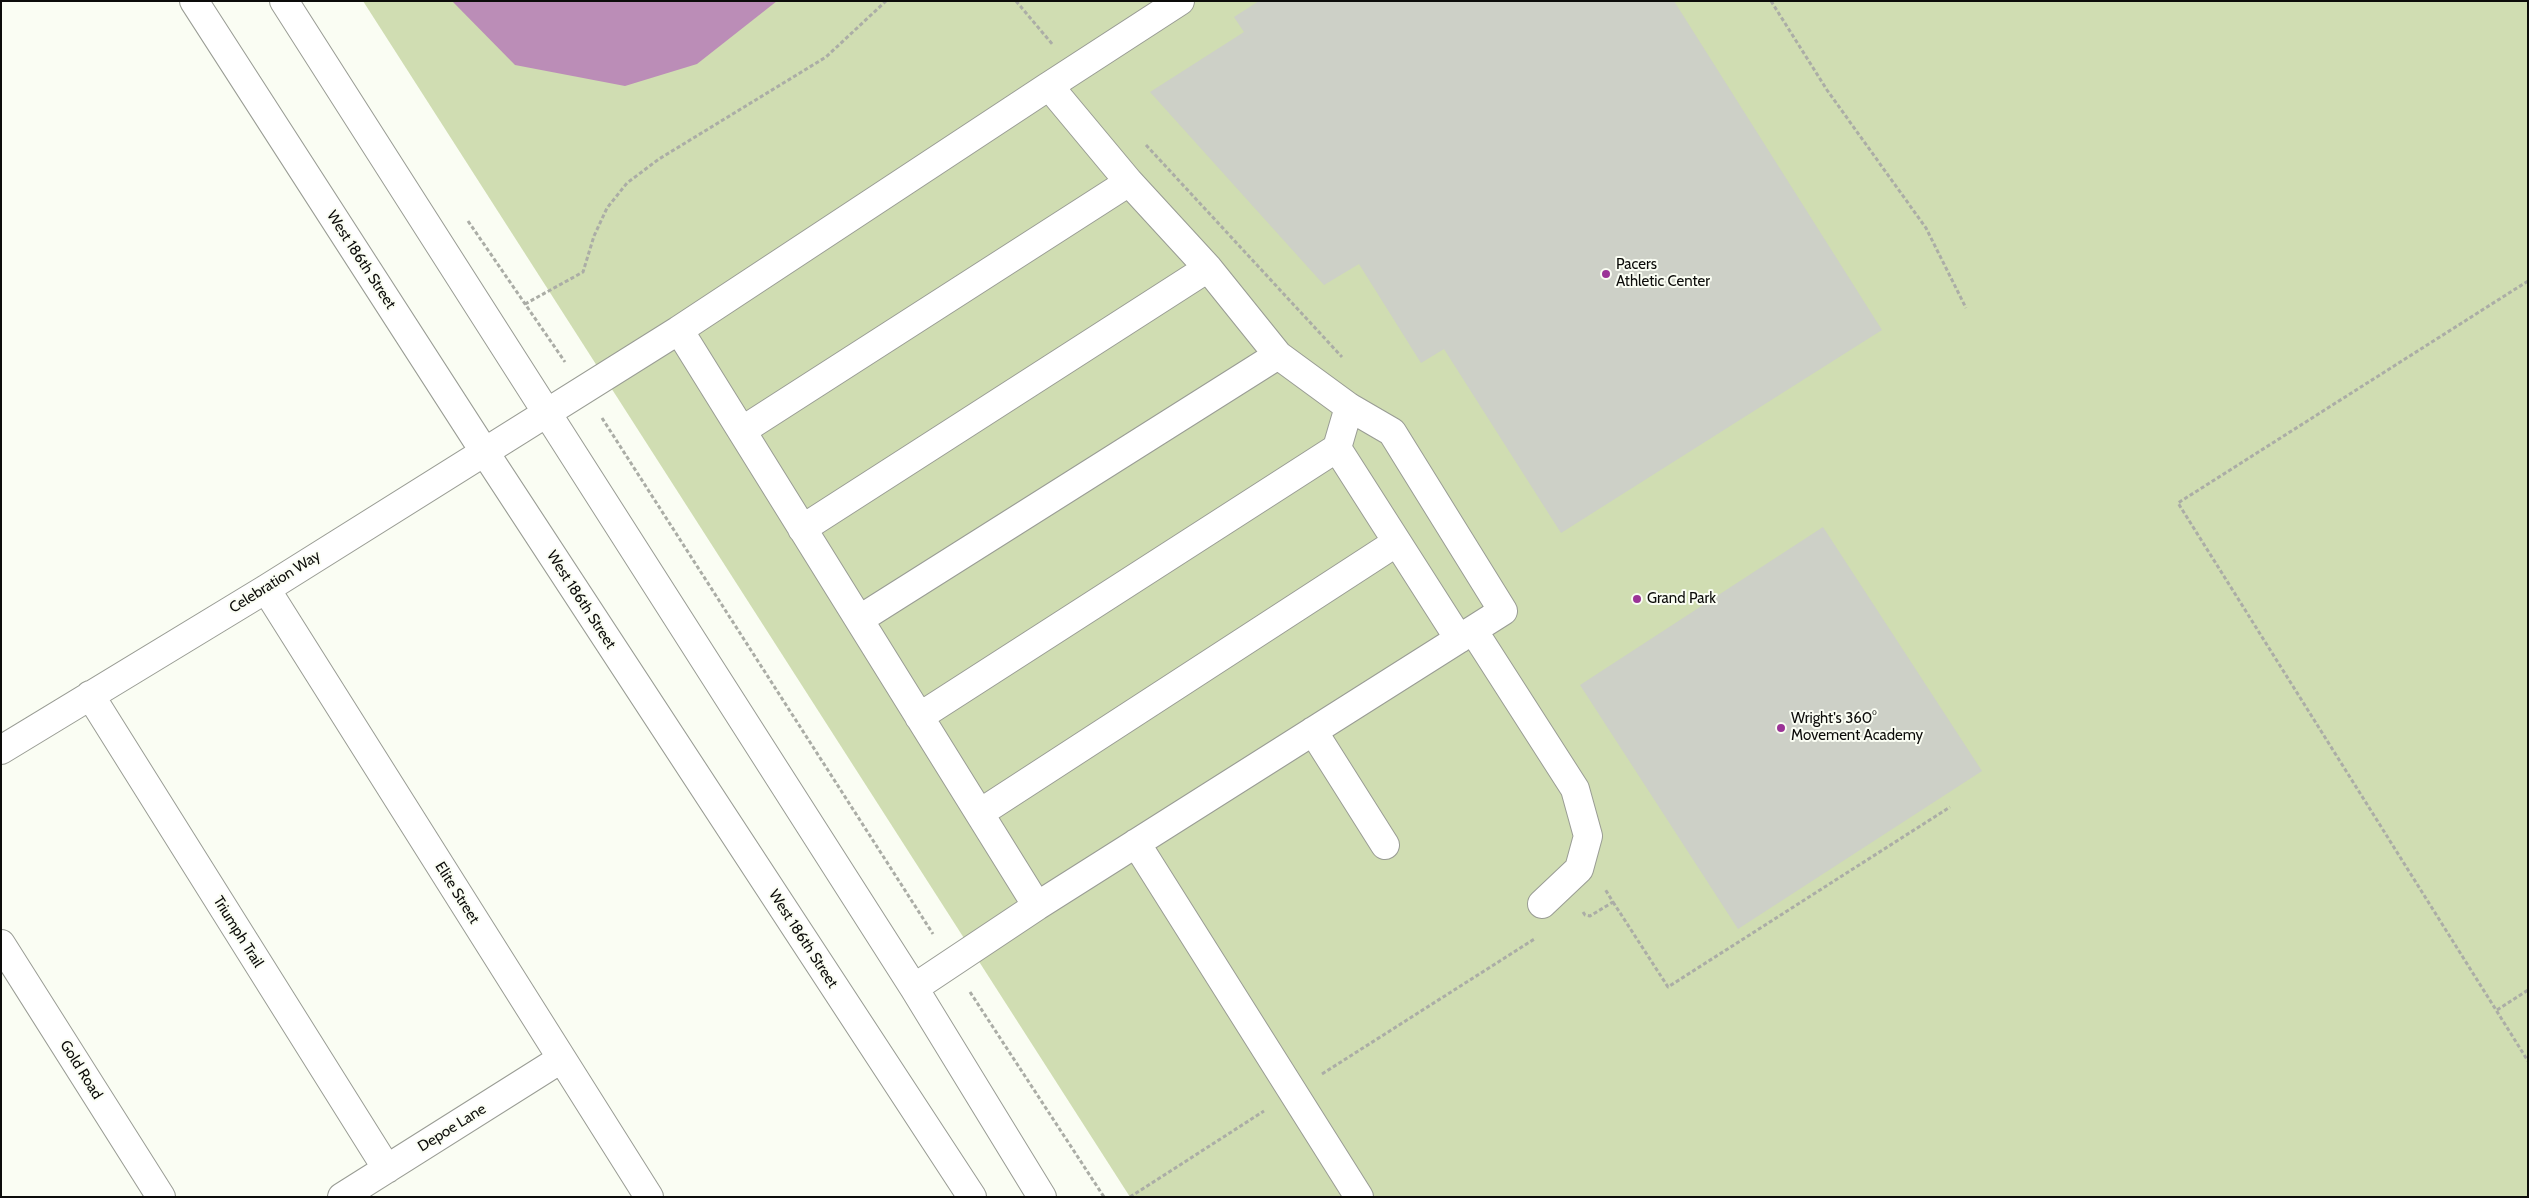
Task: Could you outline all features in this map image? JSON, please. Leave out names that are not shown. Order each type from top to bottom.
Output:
[{"type":"street","name":"West 186th Street","points":[[194,1],[484,451],[972,1197]]},
{"type":"street","points":[[284,1],[914,988],[1042,1197]]},
{"type":"street","name":"Celebration Way","points":[[1,750],[266,589],[679,330],[1180,1]]},
{"type":"street","points":[[914,988],[1037,906],[1503,611],[1392,432],[1349,407],[1278,355],[1208,268],[1129,182],[1049,86]]},
{"type":"street","points":[[743,430],[1129,182]]},
{"type":"street","points":[[802,528],[1208,268]]},
{"type":"street","points":[[679,330],[743,430],[1037,906]]},
{"type":"street","points":[[860,619],[1278,355]]},
{"type":"street","points":[[919,717],[1337,448],[1349,407]]},
{"type":"street","points":[[1337,448],[1397,542],[1466,635],[1575,789],[1588,836],[1579,869],[1542,904]]},
{"type":"street","points":[[980,813],[1397,542]]},
{"type":"street","name":"Elite Street","points":[[266,589],[649,1197]]},
{"type":"street","name":"Triumph Trail","points":[[90,695],[387,1169]]},
{"type":"street","points":[[1314,731],[1385,845]]},
{"type":"street","points":[[1136,843],[1359,1197]]},
{"type":"street","name":"Gold Road","points":[[1,944],[161,1197]]},
{"type":"street","name":"Depoe Lane","points":[[342,1197],[561,1060]]},
{"type":"path","points":[[525,304],[583,272],[594,236],[608,208],[627,183],[659,159],[826,57],[886,1]]},
{"type":"path","points":[[1016,1],[1075,69]]},
{"type":"path","points":[[1771,1],[1827,90],[1926,228],[1966,308]]},
{"type":"path","points":[[1140,139],[1348,363]]},
{"type":"path","points":[[464,216],[584,389],[1104,1197]]},
{"type":"path","points":[[2528,281],[2178,503],[2528,1061]]},
{"type":"path","points":[[1600,882],[1668,987],[1950,807]]},
{"type":"path","points":[[1575,913],[1582,909],[1585,915],[1590,916],[1613,902]]},
{"type":"path","points":[[1130,1197],[1542,934]]},
{"type":"path","points":[[2497,1010],[2528,990]]},
{"type":"green space","name":"Grand Park","points":[[363,1],[2528,1],[2528,1197],[1130,1197]]},
{"type":"shaded area","points":[[452,1],[777,1],[697,64],[625,86],[515,65]]},
{"type":"building","name":"Pacers Athletic Center","points":[[1259,1],[1674,1],[1882,330],[1561,533],[1444,349],[1421,363],[1359,264],[1324,285],[1150,92],[1244,32],[1234,17]]},
{"type":"building","name":"Wright's 360° Movement Academy","points":[[1823,527],[1982,771],[1738,929],[1580,685]]},
{"type":"place","name":"Pacers Athletic Center","points":[[1606,274]]},
{"type":"place","name":"Grand Park","points":[[1637,599]]},
{"type":"place","name":"Wright's 360° Movement Academy","points":[[1781,728]]}]
